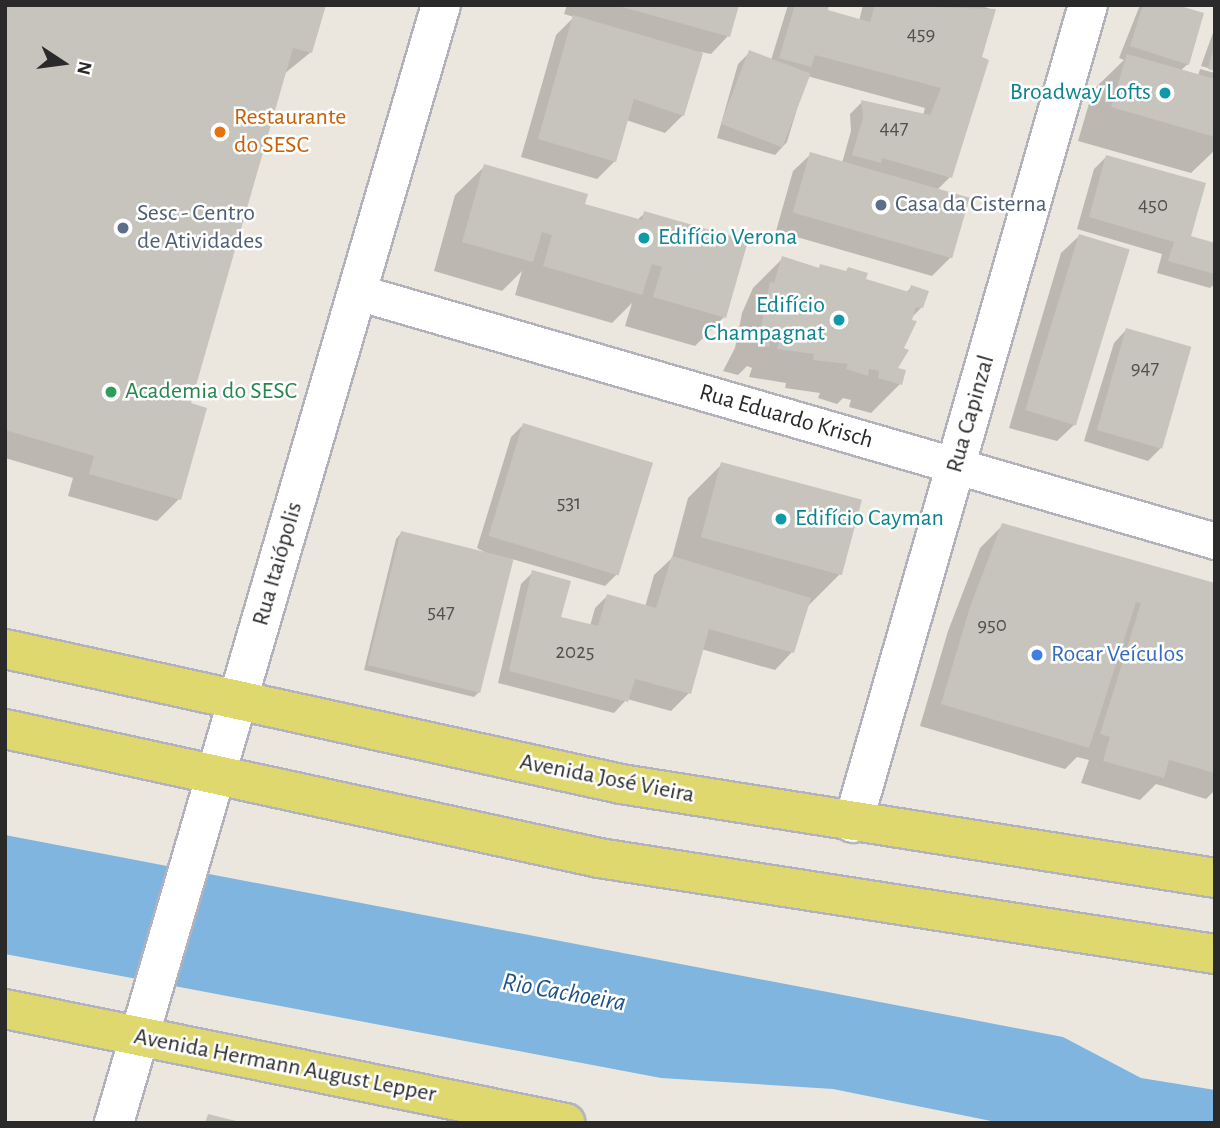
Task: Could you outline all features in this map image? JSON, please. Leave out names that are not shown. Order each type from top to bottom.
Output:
[{"type":"main road","name":"Rua Itaiópolis","points":[[114,1123],[441,5]]},
{"type":"main road","name":"Rua Capinzal","points":[[853,823],[1088,5]]},
{"type":"main road","name":"Avenida José Vieira","points":[[5,649],[621,785],[1215,878]]},
{"type":"main road","points":[[5,729],[599,858],[1215,954]]},
{"type":"main road","name":"Avenida Hermann August Lepper","points":[[5,1009],[566,1123]]},
{"type":"street","name":"Rua Eduardo Krisch","points":[[357,292],[1215,541]]},
{"type":"water","name":"Rio Cachoeira","points":[[5,835],[1063,1037],[1141,1078],[1215,1090],[1215,1123],[1001,1123],[833,1089],[661,1078],[5,954]]},
{"type":"building","name":"Sesc - Centro de Atividades","points":[[5,5],[326,5],[312,53],[293,48],[191,403],[207,408],[181,500],[89,474],[94,456],[5,430]]},
{"type":"building","points":[[615,5],[739,5],[730,37]]},
{"type":"building","points":[[795,5],[829,5],[828,10],[870,22],[875,5],[996,9],[982,57],[989,60],[952,178],[882,158],[881,163],[852,155],[863,118],[861,100],[930,115],[941,88],[815,55],[811,67],[779,58]]},
{"type":"building","points":[[1143,5],[1177,5],[1204,13],[1189,65],[1130,46]]},
{"type":"building","points":[[573,15],[703,53],[684,116],[634,99],[616,162],[538,139]]},
{"type":"building","points":[[1215,46],[1215,71],[1208,69]]},
{"type":"building","points":[[749,50],[811,74],[782,147],[721,124]]},
{"type":"building","name":"Broadway Lofts","points":[[1127,54],[1215,79],[1215,137],[1111,107]]},
{"type":"building","name":"Casa da Cisterna","points":[[810,152],[970,198],[952,258],[793,213]]},
{"type":"building","points":[[1106,155],[1206,183],[1191,236],[1215,243],[1215,274],[1168,261],[1174,242],[1089,217]]},
{"type":"building","name":"Edifício Verona","points":[[484,164],[588,194],[585,204],[642,220],[644,211],[748,241],[726,318],[653,297],[662,267],[652,264],[642,295],[543,266],[552,235],[542,232],[533,262],[462,242]]},
{"type":"building","points":[[1079,234],[1130,249],[1076,425],[1025,410]]},
{"type":"building","name":"Edifício Champagnat","points":[[782,256],[819,268],[820,264],[846,271],[848,267],[868,273],[866,279],[909,292],[911,285],[929,291],[923,308],[916,307],[912,320],[917,321],[904,348],[909,350],[898,368],[906,370],[902,385],[878,378],[879,371],[869,369],[868,376],[846,369],[848,364],[813,360],[814,354],[777,349],[780,339],[772,337],[769,347],[751,342],[755,326],[761,327],[770,282],[774,283]]},
{"type":"building","points":[[1126,328],[1191,347],[1162,449],[1097,430]]},
{"type":"building","points":[[523,423],[653,463],[619,576],[489,536]]},
{"type":"building","name":"Edifício Cayman","points":[[721,462],[862,500],[842,575],[701,537]]},
{"type":"building","name":"Rocar Veículos","points":[[1002,523],[1215,583],[1215,773],[1169,760],[1164,778],[1103,761],[1110,737],[1100,734],[1141,603],[1136,602],[1089,748],[941,704],[970,607]]},
{"type":"building","points":[[401,531],[514,559],[480,693],[368,665]]},
{"type":"building","points":[[672,556],[811,598],[794,653],[709,629],[691,694],[635,679],[628,702],[509,671],[532,570],[571,581],[561,617],[598,626],[607,594],[656,608]]},
{"type":"building","points":[[208,1114],[240,1122],[205,1123]]},
{"type":"place","name":"Broadway Lofts","points":[[1165,93]]},
{"type":"place","name":"Restaurante do SESC","points":[[220,132]]},
{"type":"place","name":"Casa da Cisterna","points":[[881,205]]},
{"type":"place","name":"Sesc - Centro de Atividades","points":[[123,228]]},
{"type":"place","name":"Edifício Verona","points":[[644,238]]},
{"type":"place","name":"Edifício Champagnat","points":[[839,320]]},
{"type":"place","name":"Academia do SESC","points":[[111,392]]},
{"type":"place","name":"Edifício Cayman","points":[[781,519]]},
{"type":"place","name":"Rocar Veículos","points":[[1037,655]]}]
